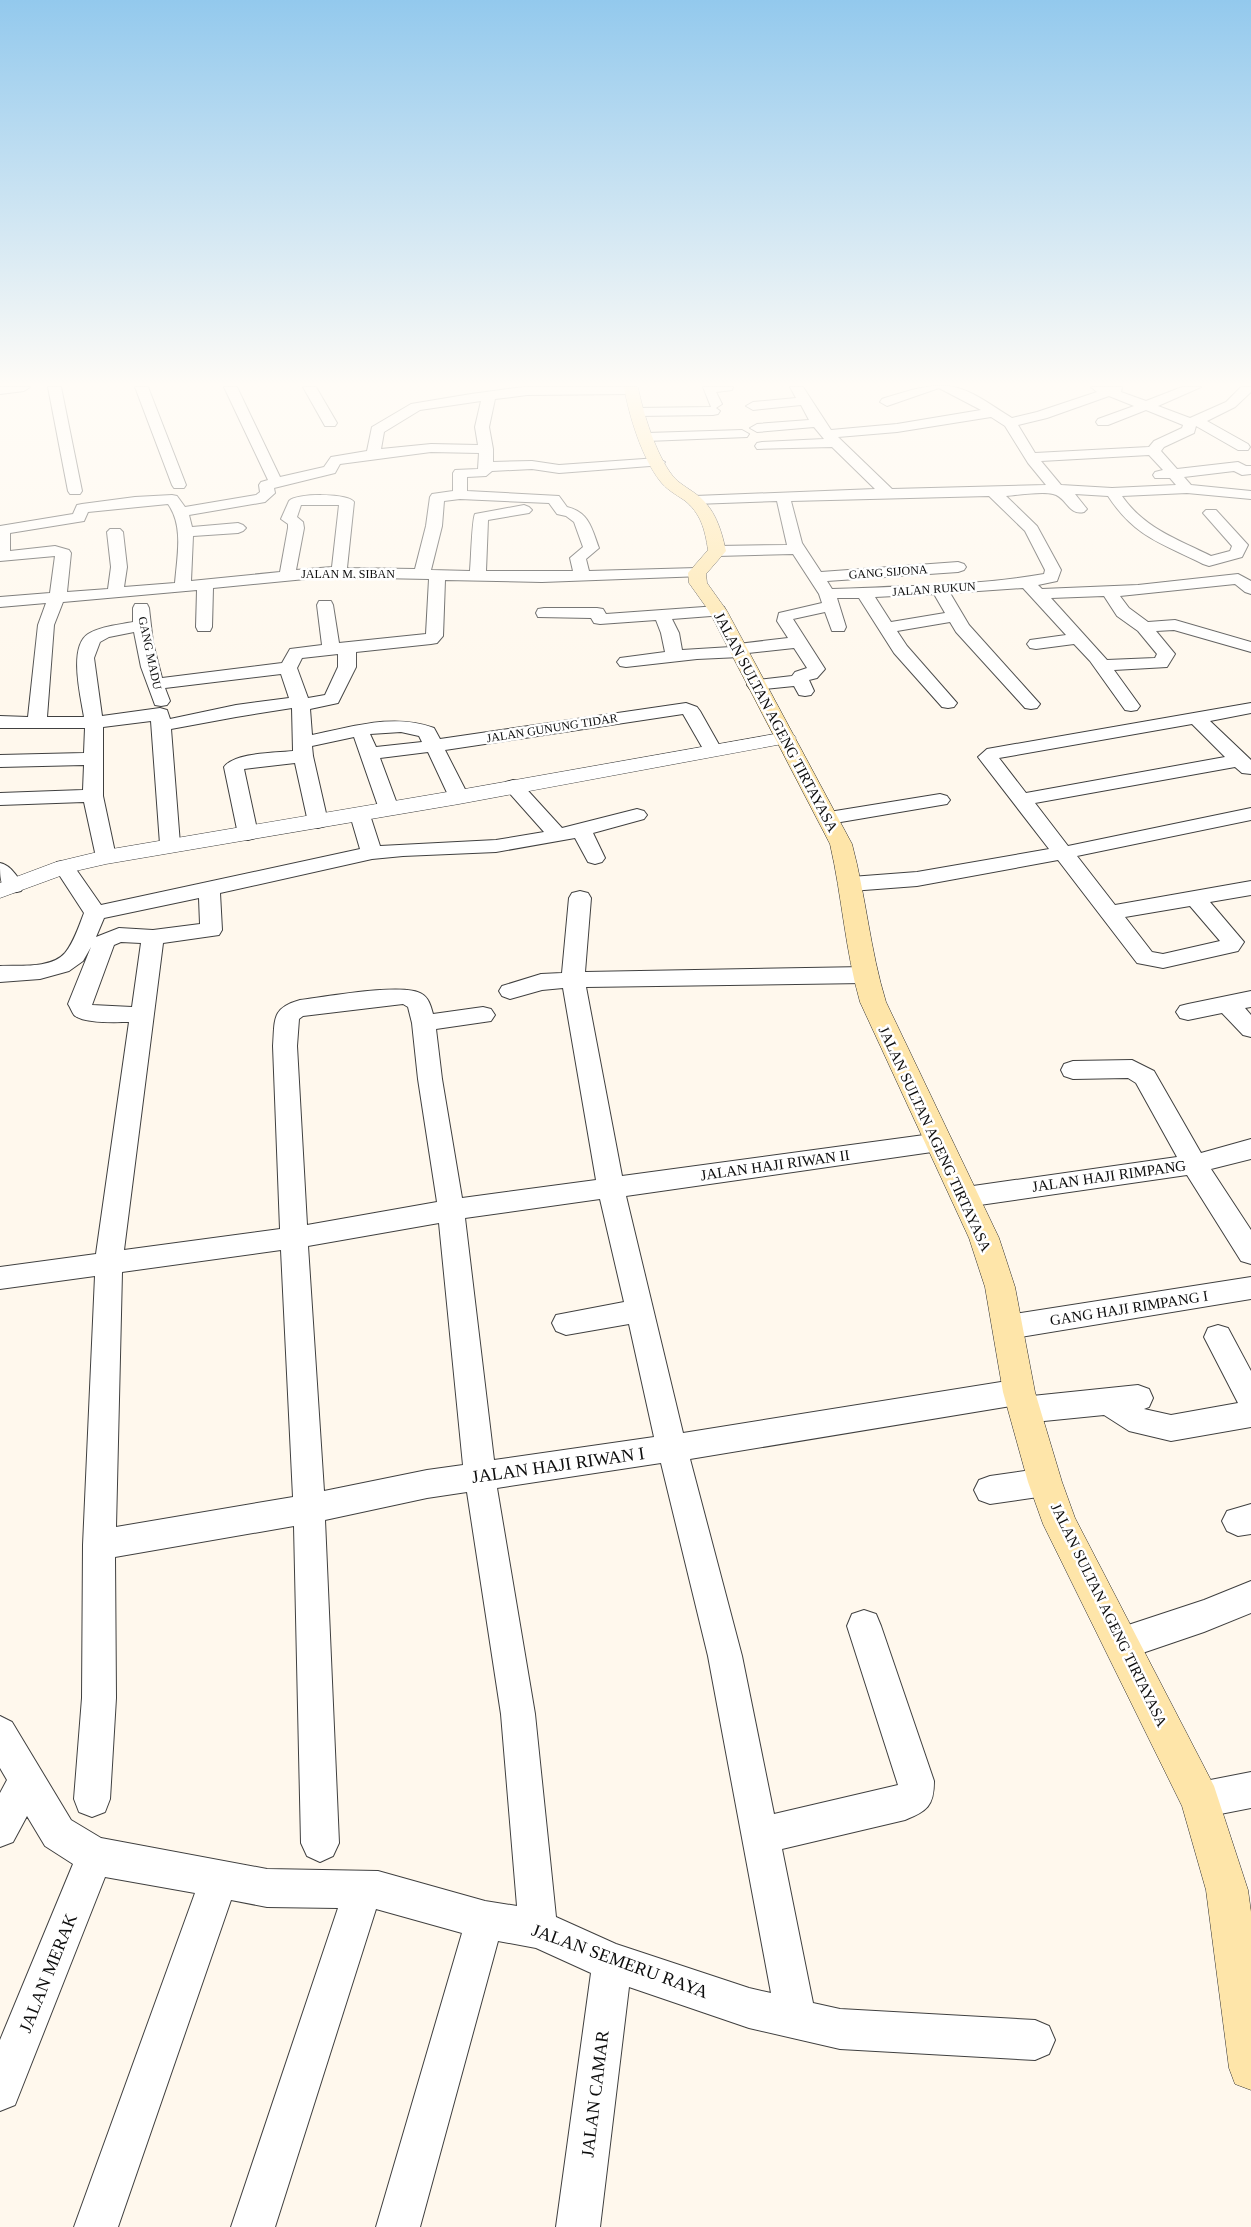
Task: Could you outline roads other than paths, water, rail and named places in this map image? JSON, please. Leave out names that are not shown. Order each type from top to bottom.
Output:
[{"type":"main road","points":[[681,491],[703,508],[713,528],[717,550],[697,573]]},
{"type":"main road","name":"JALAN SULTAN AGENG TIRTAYASA","points":[[697,573],[698,583],[718,611],[829,818],[841,844],[851,884],[865,974],[878,1017],[966,1197],[984,1238],[1000,1287],[1022,1401],[1045,1482],[1060,1524],[1200,1800],[1239,1891],[1251,2068]]},
{"type":"street","points":[[181,512],[260,499],[268,493],[267,491]]},
{"type":"street","points":[[460,491],[460,495]]},
{"type":"street","points":[[747,491],[749,497]]},
{"type":"street","points":[[695,500],[888,493],[1016,491]]},
{"type":"street","points":[[1060,491],[1073,500],[1079,509]]},
{"type":"street","points":[[1092,491],[1139,491]]},
{"type":"street","points":[[1208,491],[1251,495]]},
{"type":"street","points":[[993,492],[1032,529],[1053,570],[1051,578],[1035,586],[1077,638],[1102,665],[1131,706]]},
{"type":"street","points":[[1112,492],[1128,515],[1138,523],[1158,536],[1209,561],[1251,589]]},
{"type":"street","points":[[318,822],[303,749],[300,703],[288,668],[296,653],[432,639],[434,636],[430,575],[437,497],[460,495],[554,499],[562,511],[572,512],[580,516],[591,548],[578,558],[582,576]]},
{"type":"street","points":[[783,496],[794,543],[817,577],[829,600],[838,627]]},
{"type":"street","points":[[37,722],[46,626],[48,616],[58,596],[63,553],[55,551],[4,557],[2,556],[2,530],[79,518],[82,508],[168,498],[174,501],[181,512],[185,532],[183,586]]},
{"type":"street","points":[[287,575],[296,528],[295,522],[289,519],[294,504],[298,501],[342,500],[347,502],[339,572]]},
{"type":"street","points":[[478,575],[481,536],[480,517],[524,510]]},
{"type":"street","points":[[1209,561],[1236,554],[1246,544],[1211,513]]},
{"type":"street","points":[[185,532],[238,528]]},
{"type":"street","points":[[115,532],[119,567],[115,593]]},
{"type":"street","points":[[717,550],[798,549]]},
{"type":"street","name":"GANG SIJONA","points":[[817,577],[958,568]]},
{"type":"street","name":"JALAN M. SIBAN","points":[[0,602],[58,596],[142,591],[287,575],[339,572],[542,577],[697,573]]},
{"type":"street","points":[[540,633],[544,613],[542,577]]},
{"type":"street","name":"JALAN RUKUN","points":[[800,642],[785,621],[785,617],[829,600],[864,594],[1035,586],[1109,592],[1238,579]]},
{"type":"street","points":[[204,627],[205,584]]},
{"type":"street","points":[[939,590],[962,628],[1031,704]]},
{"type":"street","name":"GANG MADU","points":[[142,591],[142,625],[155,684],[163,708],[160,720],[170,843]]},
{"type":"street","points":[[1102,665],[1160,663],[1166,654],[1144,626],[1124,612],[1109,592]]},
{"type":"street","points":[[864,594],[900,649],[948,703]]},
{"type":"street","points":[[0,722],[94,723],[160,720],[332,700],[347,667],[325,605]]},
{"type":"street","points":[[544,613],[597,613],[600,619],[718,611]]},
{"type":"street","points":[[662,615],[670,633],[675,657]]},
{"type":"street","points":[[886,628],[955,616]]},
{"type":"street","points":[[106,857],[93,796],[94,723],[85,658],[92,640],[104,633],[142,625]]},
{"type":"street","points":[[1144,626],[1175,625],[1251,647]]},
{"type":"street","points":[[1036,644],[1077,638]]},
{"type":"street","points":[[626,662],[800,642],[816,668],[815,672],[800,676],[802,685],[756,685]]},
{"type":"street","points":[[155,684],[288,668]]},
{"type":"street","name":"JALAN GUNUNG TIDAR","points":[[368,754],[686,708],[691,711],[713,750]]},
{"type":"street","points":[[1196,898],[1233,942],[1230,946],[1163,961],[1145,958],[988,757],[994,753],[1251,708]]},
{"type":"street","points":[[1195,717],[1246,766]]},
{"type":"street","points":[[248,834],[234,767],[244,762],[303,749],[361,731],[386,726],[420,727],[428,732],[459,798]]},
{"type":"street","points":[[361,731],[389,809]]},
{"type":"street","points":[[4,882],[170,843],[248,834],[360,815],[786,738]]},
{"type":"street","points":[[0,761],[93,759]]},
{"type":"street","points":[[1020,800],[1246,766]]},
{"type":"street","points":[[513,786],[557,835]]},
{"type":"street","points":[[0,800],[93,796]]},
{"type":"street","points":[[829,818],[940,800]]},
{"type":"street","points":[[851,884],[917,879],[1062,853],[1251,814]]},
{"type":"street","points":[[360,815],[372,853]]},
{"type":"street","points":[[95,913],[372,853],[413,849],[494,846],[582,831],[637,816]]},
{"type":"street","points":[[582,831],[595,858]]},
{"type":"street","points":[[64,867],[95,913]]},
{"type":"street","points":[[1109,913],[1251,888]]},
{"type":"street","points":[[143,1015],[90,1013],[83,1010],[80,1004],[106,940],[119,935],[153,937],[211,930],[209,889]]},
{"type":"street","points":[[580,898],[573,981],[611,1189],[672,1448],[725,1656],[796,2018]]},
{"type":"street","points":[[0,974],[58,968],[68,964],[74,957],[95,913]]},
{"type":"street","points":[[92,1799],[99,1698],[99,1545],[109,1262],[153,937]]},
{"type":"street","points":[[510,991],[541,982],[604,978],[763,978],[865,974]]},
{"type":"street","points":[[320,1843],[309,1509],[286,1056],[287,1018],[292,1011],[300,1008],[403,996],[414,999],[420,1005],[424,1023],[430,1079],[451,1210],[480,1476],[518,1714],[538,1929]]},
{"type":"street","points":[[1188,1012],[1251,998]]},
{"type":"street","points":[[1226,1003],[1251,1029]]},
{"type":"street","points":[[424,1023],[483,1015]]},
{"type":"street","points":[[1073,1070],[1132,1069],[1145,1077],[1194,1164],[1251,1253]]},
{"type":"street","name":"JALAN HAJI RIWAN II","points":[[0,1278],[294,1238],[451,1210],[939,1142]]},
{"type":"street","name":"JALAN HAJI RIMPANG","points":[[966,1197],[1194,1164],[1251,1150]]},
{"type":"street","name":"GANG HAJI RIMPANG I","points":[[1008,1327],[1251,1288]]},
{"type":"street","points":[[566,1323],[639,1311]]},
{"type":"street","points":[[1218,1337],[1251,1399]]},
{"type":"street","name":"JALAN HAJI RIWAN I","points":[[99,1545],[309,1509],[427,1484],[672,1448],[1022,1401],[1108,1401],[1138,1398]]},
{"type":"street","points":[[1108,1401],[1140,1422],[1171,1428],[1251,1414]]},
{"type":"street","points":[[990,1490],[1045,1482]]},
{"type":"street","points":[[1122,1643],[1204,1616],[1251,1597]]},
{"type":"street","points":[[760,1836],[905,1802],[916,1795],[916,1781],[864,1626]]},
{"type":"street","name":"JALAN SEMERU RAYA","points":[[0,1734],[58,1833],[95,1856],[267,1888],[378,1890],[485,1920],[538,1929],[612,1962],[749,2008],[840,2029],[1035,2040]]},
{"type":"street","points":[[0,1829],[27,1780]]},
{"type":"street","points":[[1200,1800],[1251,1790]]},
{"type":"street","name":"JALAN MERAK","points":[[0,2090],[95,1856]]},
{"type":"street","points":[[96,2227],[219,1879]]},
{"type":"street","points":[[253,2227],[363,1890]]},
{"type":"street","points":[[398,2227],[485,1920]]},
{"type":"street","name":"JALAN CAMAR","points":[[578,2227],[612,1962]]}]
